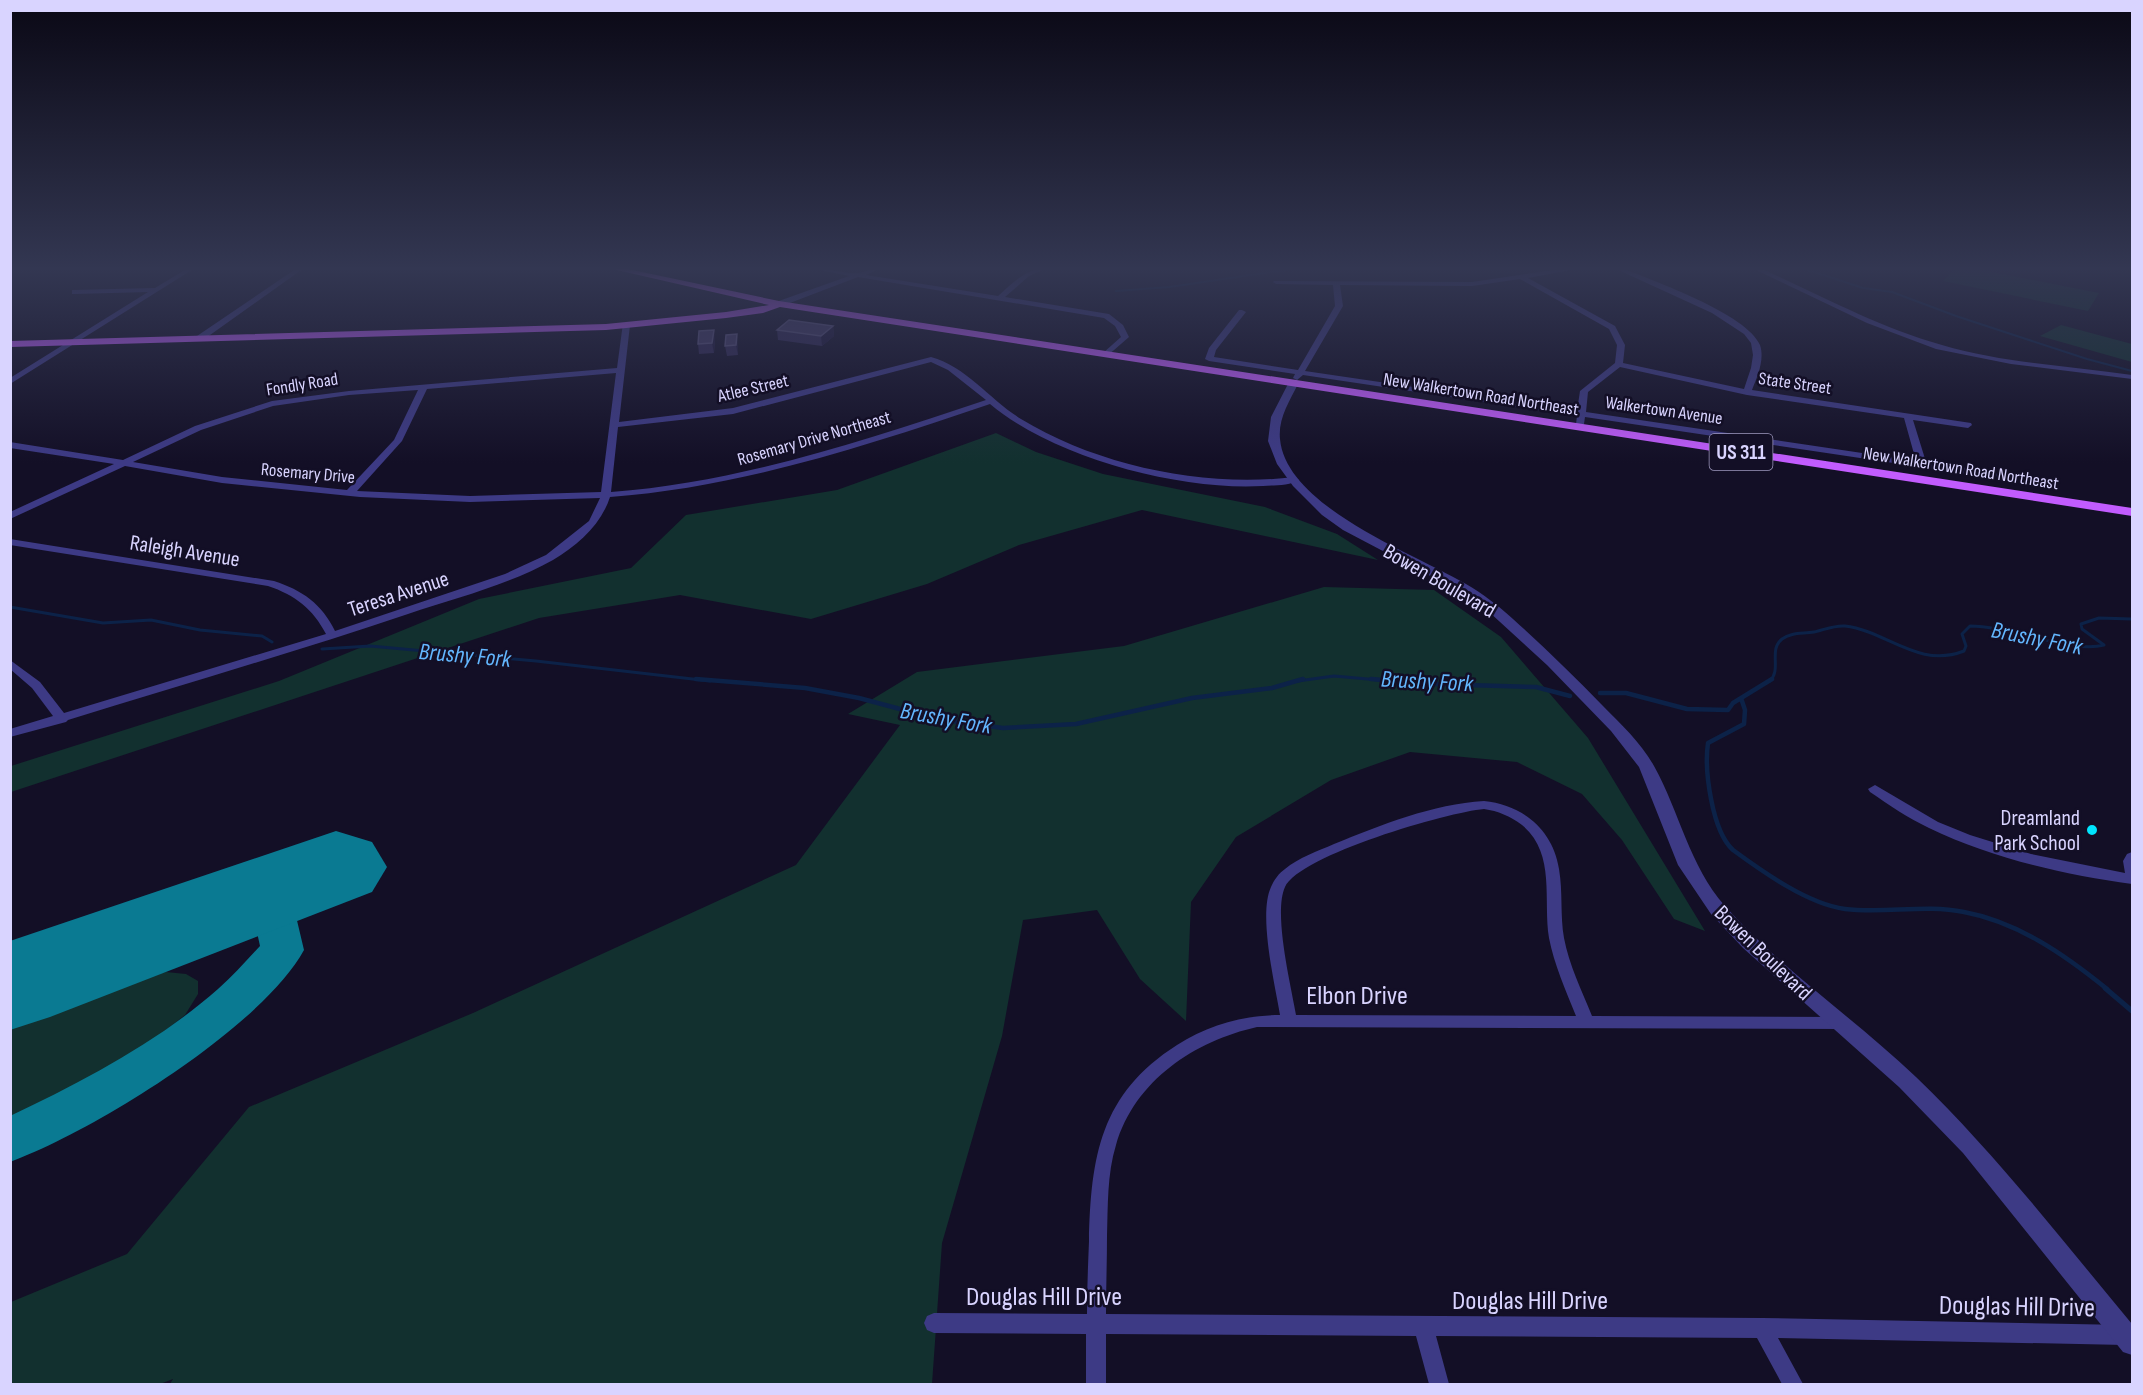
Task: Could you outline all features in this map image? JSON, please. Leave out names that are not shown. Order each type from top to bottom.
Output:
[{"type":"main road","points":[[10,344],[362,333]]},
{"type":"main road","name":"New Walkertown Road Northeast","points":[[962,333],[1293,384],[1581,422],[2133,512]]},
{"type":"street","points":[[10,382],[87,333]]},
{"type":"street","points":[[201,338],[208,333]]},
{"type":"street","name":"Teresa Avenue","points":[[10,733],[332,636],[529,568],[561,550],[585,531],[599,514],[606,495],[626,333]]},
{"type":"street","points":[[1106,356],[1125,337],[1124,333]]},
{"type":"street","name":"Walkertown Avenue","points":[[1225,333],[1212,350],[1209,359],[1581,422],[1994,475]]},
{"type":"street","points":[[1293,384],[1324,333]]},
{"type":"street","points":[[1581,422],[1584,391],[1619,364],[1621,345],[1615,333]]},
{"type":"street","points":[[1747,393],[1754,373],[1756,357],[1756,345],[1748,333]]},
{"type":"street","points":[[1900,333],[1939,347],[1993,358],[2133,377]]},
{"type":"street","name":"Atlee Street","points":[[614,425],[733,411],[931,359],[948,368],[991,401]]},
{"type":"street","name":"State Street","points":[[1619,364],[1747,393],[1968,425]]},
{"type":"street","name":"Fondly Road","points":[[10,516],[198,428],[254,409],[313,397],[620,370]]},
{"type":"street","name":"Bowen Boulevard","points":[[1293,384],[1276,417],[1274,431],[1277,451],[1294,480],[1316,503],[1347,527],[1467,590],[1502,615],[1534,644],[1621,734],[1646,766],[1687,865],[1717,909],[1750,943],[1906,1081],[1971,1146],[2130,1339]]},
{"type":"street","points":[[350,494],[398,441],[424,386]]},
{"type":"street","points":[[991,401],[1035,431],[1061,444],[1100,457],[1213,482],[1250,484],[1294,480]]},
{"type":"street","name":"Rosemary Drive Northeast","points":[[606,495],[687,486],[786,466],[991,401]]},
{"type":"street","points":[[1907,416],[1922,465]]},
{"type":"street","name":"Rosemary Drive","points":[[10,445],[122,462],[218,480],[350,494],[433,498],[606,495]]},
{"type":"street","name":"Raleigh Avenue","points":[[10,542],[270,583],[308,601],[324,618],[332,636]]},
{"type":"street","points":[[10,663],[36,685],[62,719]]},
{"type":"street","points":[[1875,789],[1911,815],[1954,834],[2040,861],[2133,879]]},
{"type":"street","points":[[1289,1020],[1276,931],[1276,897],[1282,880],[1299,866],[1364,839],[1458,807],[1484,805],[1503,809],[1528,823],[1548,850],[1552,868],[1553,913],[1557,939],[1564,968],[1587,1022]]},
{"type":"street","points":[[2133,857],[2130,865],[2133,872]]},
{"type":"street","name":"Elbon Drive","points":[[1096,1384],[1095,1324],[1103,1160],[1112,1131],[1126,1105],[1164,1062],[1193,1041],[1242,1023],[1289,1020],[1841,1023]]},
{"type":"street","name":"Douglas Hill Drive","points":[[934,1323],[1762,1328],[2130,1339]]},
{"type":"street","points":[[1423,1326],[1439,1384]]},
{"type":"street","points":[[1762,1328],[1793,1384]]},
{"type":"green space","points":[[2046,333],[2091,333],[2132,344],[2132,362],[2040,336]]},
{"type":"green space","points":[[996,433],[1036,452],[1103,474],[1265,507],[1337,534],[1378,560],[1142,510],[1019,545],[927,584],[811,619],[680,595],[539,618],[11,792],[11,766],[279,681],[479,599],[631,568],[686,515],[837,490]]},
{"type":"green space","points":[[1324,587],[1434,590],[1501,637],[1588,738],[1705,931],[1674,919],[1622,840],[1582,794],[1517,762],[1410,752],[1331,780],[1236,837],[1191,902],[1186,1021],[1140,979],[1097,910],[1023,920],[1002,1036],[942,1243],[932,1384],[170,1384],[173,1379],[160,1384],[11,1384],[11,1302],[127,1254],[249,1107],[473,1013],[796,865],[900,725],[848,714],[917,672],[1124,646]]},
{"type":"green space","points":[[166,972],[186,974],[198,981],[198,994],[185,1015],[153,1040],[65,1094],[11,1120],[11,1025],[135,978]]},
{"type":"building","points":[[699,333],[714,333],[712,343],[698,344]]},
{"type":"building","points":[[800,333],[824,333],[821,336]]},
{"type":"building","points":[[737,334],[736,345],[725,346],[726,335]]},
{"type":"waterway","points":[[2008,333],[2132,371]]},
{"type":"waterway","name":"Brushy Fork","points":[[10,607],[103,623],[151,620],[200,630],[262,636],[272,642]]},
{"type":"waterway","name":"Brushy Fork","points":[[1771,680],[1775,671],[1776,649],[1782,639],[1793,634],[1837,626],[1860,629],[1917,652],[1947,655],[1964,651],[1966,646],[1962,634],[1970,626],[2091,647],[2104,645],[2082,629],[2081,624],[2099,618],[2132,619]]},
{"type":"waterway","name":"Brushy Fork","points":[[322,649],[370,646],[536,661],[710,681]]},
{"type":"waterway","name":"Brushy Fork","points":[[1298,681],[1334,676],[1390,681]]},
{"type":"waterway","name":"Brushy Fork","points":[[696,679],[805,688],[859,698],[941,720],[1003,728],[1076,724],[1192,698],[1272,688],[1303,679]]},
{"type":"waterway","name":"Brushy Fork","points":[[1371,679],[1433,684],[1536,687],[1570,696]]},
{"type":"waterway","name":"Brushy Fork","points":[[1741,698],[1771,680]]},
{"type":"waterway","name":"Brushy Fork","points":[[1600,693],[1626,693],[1687,709],[1728,710],[1741,698]]},
{"type":"waterway","points":[[1741,698],[1745,710],[1744,724],[1708,743],[1707,755],[1711,800],[1715,815],[1726,841],[1733,850],[1786,886],[1831,906],[1860,910],[1949,910],[2003,923],[2058,952],[2107,989]]},
{"type":"waterway","points":[[2105,988],[2132,1011]]},
{"type":"taxiway","points":[[10,1140],[66,1112],[148,1064],[200,1028],[240,995],[282,950],[269,891]]},
{"type":"runway","points":[[10,986],[336,867]]},
{"type":"place","name":"Dreamland Park School","points":[[2092,830]]}]
